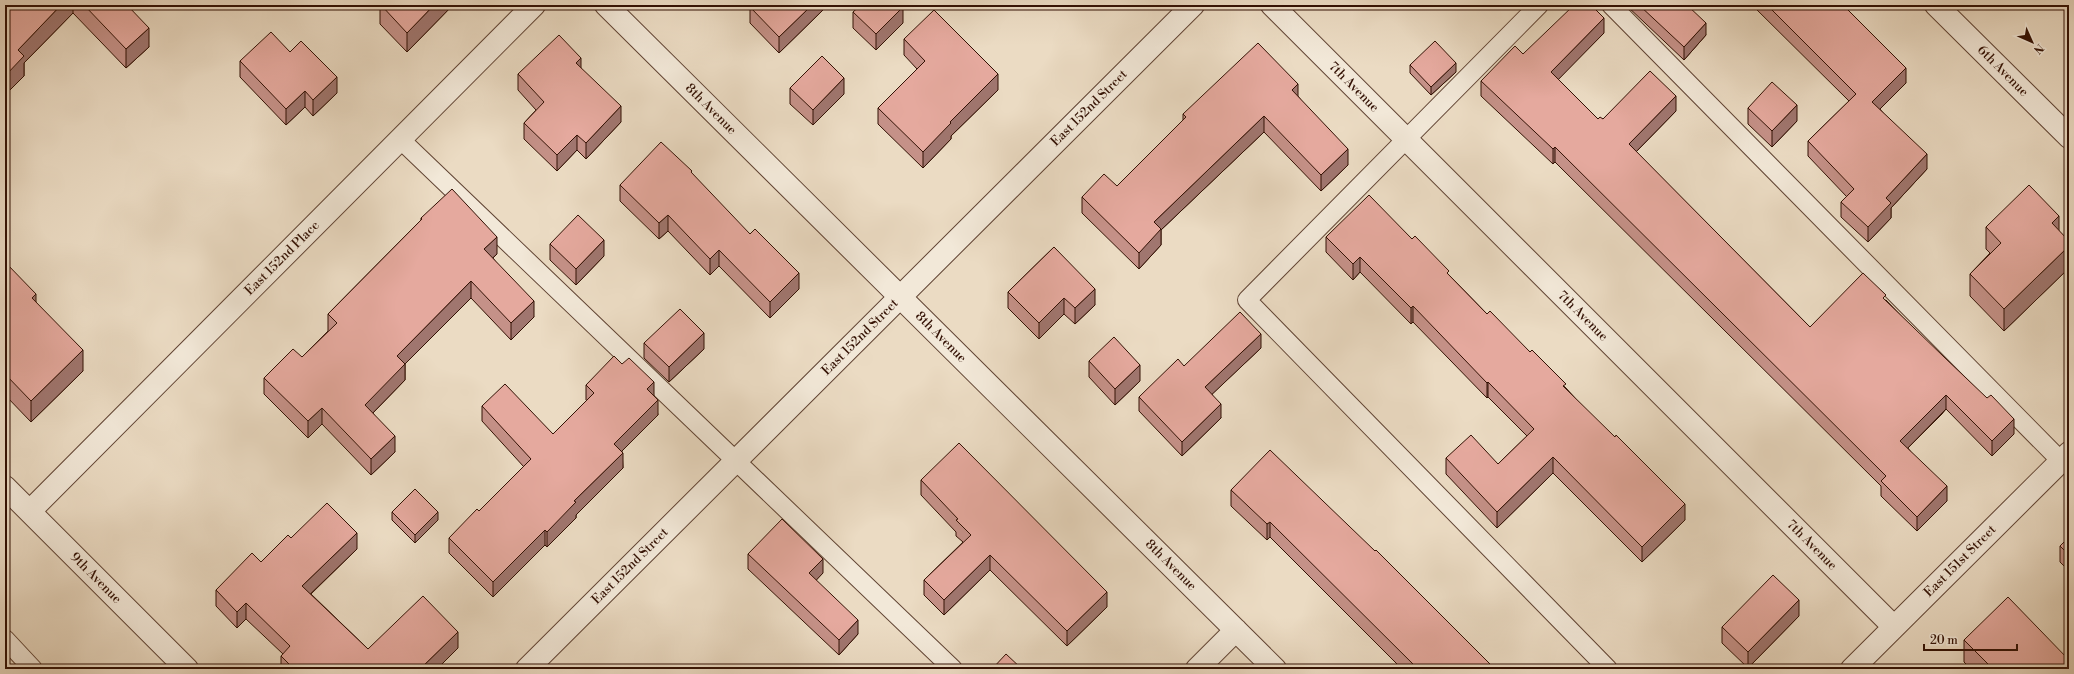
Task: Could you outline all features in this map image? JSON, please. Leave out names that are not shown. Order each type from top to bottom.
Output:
[{"type":"street","name":"East 152nd Place","points":[[30,511],[534,5]]},
{"type":"street","name":"8th Avenue","points":[[606,5],[1275,669]]},
{"type":"street","name":"East 152nd Street","points":[[527,669],[1193,5]]},
{"type":"street","name":"7th Avenue","points":[[1272,5],[1894,627]]},
{"type":"street","name":"6th Avenue","points":[[1936,5],[2069,137]]},
{"type":"street","name":"East 151st Street","points":[[1852,669],[2065,457]]},
{"type":"street","name":"9th Avenue","points":[[5,487],[187,669]]},
{"type":"street","points":[[1197,669],[1236,630]]},
{"type":"lane","points":[[1539,5],[1247,300],[1608,669]]},
{"type":"lane","points":[[1611,5],[2065,457]]},
{"type":"lane","points":[[400,139],[953,669]]},
{"type":"lane","points":[[6,642],[33,669]]},
{"type":"building","points":[[5,5],[61,5],[18,50],[24,56],[5,76]]},
{"type":"building","points":[[84,5],[127,5],[149,28],[126,49]]},
{"type":"building","points":[[381,5],[434,5],[407,33]]},
{"type":"building","points":[[752,5],[812,5],[779,37],[750,7]]},
{"type":"building","points":[[861,5],[900,5],[903,7],[876,34],[853,12]]},
{"type":"building","points":[[1574,5],[1591,5],[1604,18],[1551,72],[1598,119],[1600,117],[1603,119],[1650,71],[1676,96],[1629,144],[1810,327],[1863,273],[1886,295],[1883,298],[1944,357],[1987,398],[1991,395],[2014,419],[1992,441],[1946,395],[1900,441],[1947,486],[1917,517],[1881,481],[1886,476],[1555,147],[1553,149],[1481,81],[1515,46],[1523,54]]},
{"type":"building","points":[[1639,5],[1687,5],[1706,23],[1684,47]]},
{"type":"building","points":[[1767,5],[1843,5],[1906,68],[1872,102],[1927,154],[1886,198],[1891,203],[1868,227],[1841,202],[1854,189],[1808,141],[1856,94]]},
{"type":"building","points":[[934,10],[998,74],[950,122],[951,123],[923,152],[878,108],[925,61],[904,39]]},
{"type":"building","points":[[271,32],[290,52],[301,41],[337,77],[313,100],[305,91],[286,109],[240,61]]},
{"type":"building","points":[[559,35],[581,58],[576,63],[621,106],[586,143],[577,135],[557,155],[524,123],[544,102],[518,74]]},
{"type":"building","points":[[1435,41],[1456,63],[1431,87],[1410,65]]},
{"type":"building","points":[[1258,43],[1298,84],[1292,90],[1348,149],[1321,175],[1264,116],[1154,222],[1161,229],[1139,253],[1082,197],[1104,174],[1117,186],[1186,117],[1183,114]]},
{"type":"building","points":[[822,56],[844,78],[813,110],[790,88]]},
{"type":"building","points":[[1772,82],[1797,105],[1772,131],[1748,108]]},
{"type":"building","points":[[661,142],[692,171],[691,172],[750,234],[755,229],[799,273],[770,302],[719,250],[710,259],[668,215],[659,223],[620,185]]},
{"type":"building","points":[[2029,185],[2059,216],[2052,223],[2069,241],[2069,246],[2004,309],[1970,274],[2001,243],[1986,227]]},
{"type":"building","points":[[452,189],[497,237],[484,249],[534,301],[511,323],[471,281],[397,356],[405,364],[365,405],[395,436],[371,459],[322,408],[308,421],[264,378],[293,349],[302,357],[337,323],[328,314],[422,219],[421,218]]},
{"type":"building","points":[[1369,195],[1412,239],[1415,236],[1449,271],[1447,273],[1487,314],[1490,311],[1530,352],[1532,350],[1566,384],[1563,386],[1615,437],[1616,435],[1685,504],[1642,547],[1553,457],[1497,512],[1446,458],[1471,435],[1498,464],[1534,429],[1488,382],[1487,383],[1413,306],[1411,308],[1360,257],[1353,264],[1326,237]]},
{"type":"building","points":[[578,215],[604,240],[576,269],[550,244]]},
{"type":"building","points":[[1054,247],[1095,289],[1075,308],[1064,298],[1039,323],[1008,292]]},
{"type":"building","points":[[5,262],[36,294],[32,298],[83,350],[31,401],[5,374]]},
{"type":"building","points":[[680,309],[704,333],[669,367],[644,343]]},
{"type":"building","points":[[1240,312],[1261,334],[1205,387],[1221,404],[1182,442],[1139,397],[1178,359],[1184,366]]},
{"type":"building","points":[[1114,337],[1140,365],[1115,389],[1089,361]]},
{"type":"building","points":[[614,356],[622,364],[629,358],[654,382],[647,389],[658,400],[614,444],[623,453],[574,501],[576,502],[547,532],[545,530],[493,582],[449,538],[477,509],[479,511],[531,459],[482,406],[505,384],[553,434],[594,393],[586,385]]},
{"type":"building","points":[[959,443],[1107,592],[1067,631],[990,555],[944,600],[924,580],[971,535],[921,480]]},
{"type":"building","points":[[1270,450],[1375,551],[1376,550],[1495,669],[1418,669],[1270,522],[1267,524],[1231,490]]},
{"type":"building","points":[[415,489],[438,512],[415,535],[392,512]]},
{"type":"building","points":[[327,503],[357,533],[302,586],[368,649],[423,596],[458,632],[420,669],[294,669],[281,656],[290,646],[246,603],[237,612],[216,590],[252,553],[261,562],[288,535],[291,538]]},
{"type":"building","points":[[782,519],[823,559],[809,573],[858,620],[839,640],[748,554]]},
{"type":"building","points":[[2069,537],[2069,555],[2060,546]]},
{"type":"building","points":[[1773,575],[1799,600],[1748,652],[1722,627]]},
{"type":"building","points":[[2008,597],[2069,660],[2069,666],[2066,669],[1993,669],[1964,640]]},
{"type":"building","points":[[1006,654],[1022,669],[992,669]]}]
